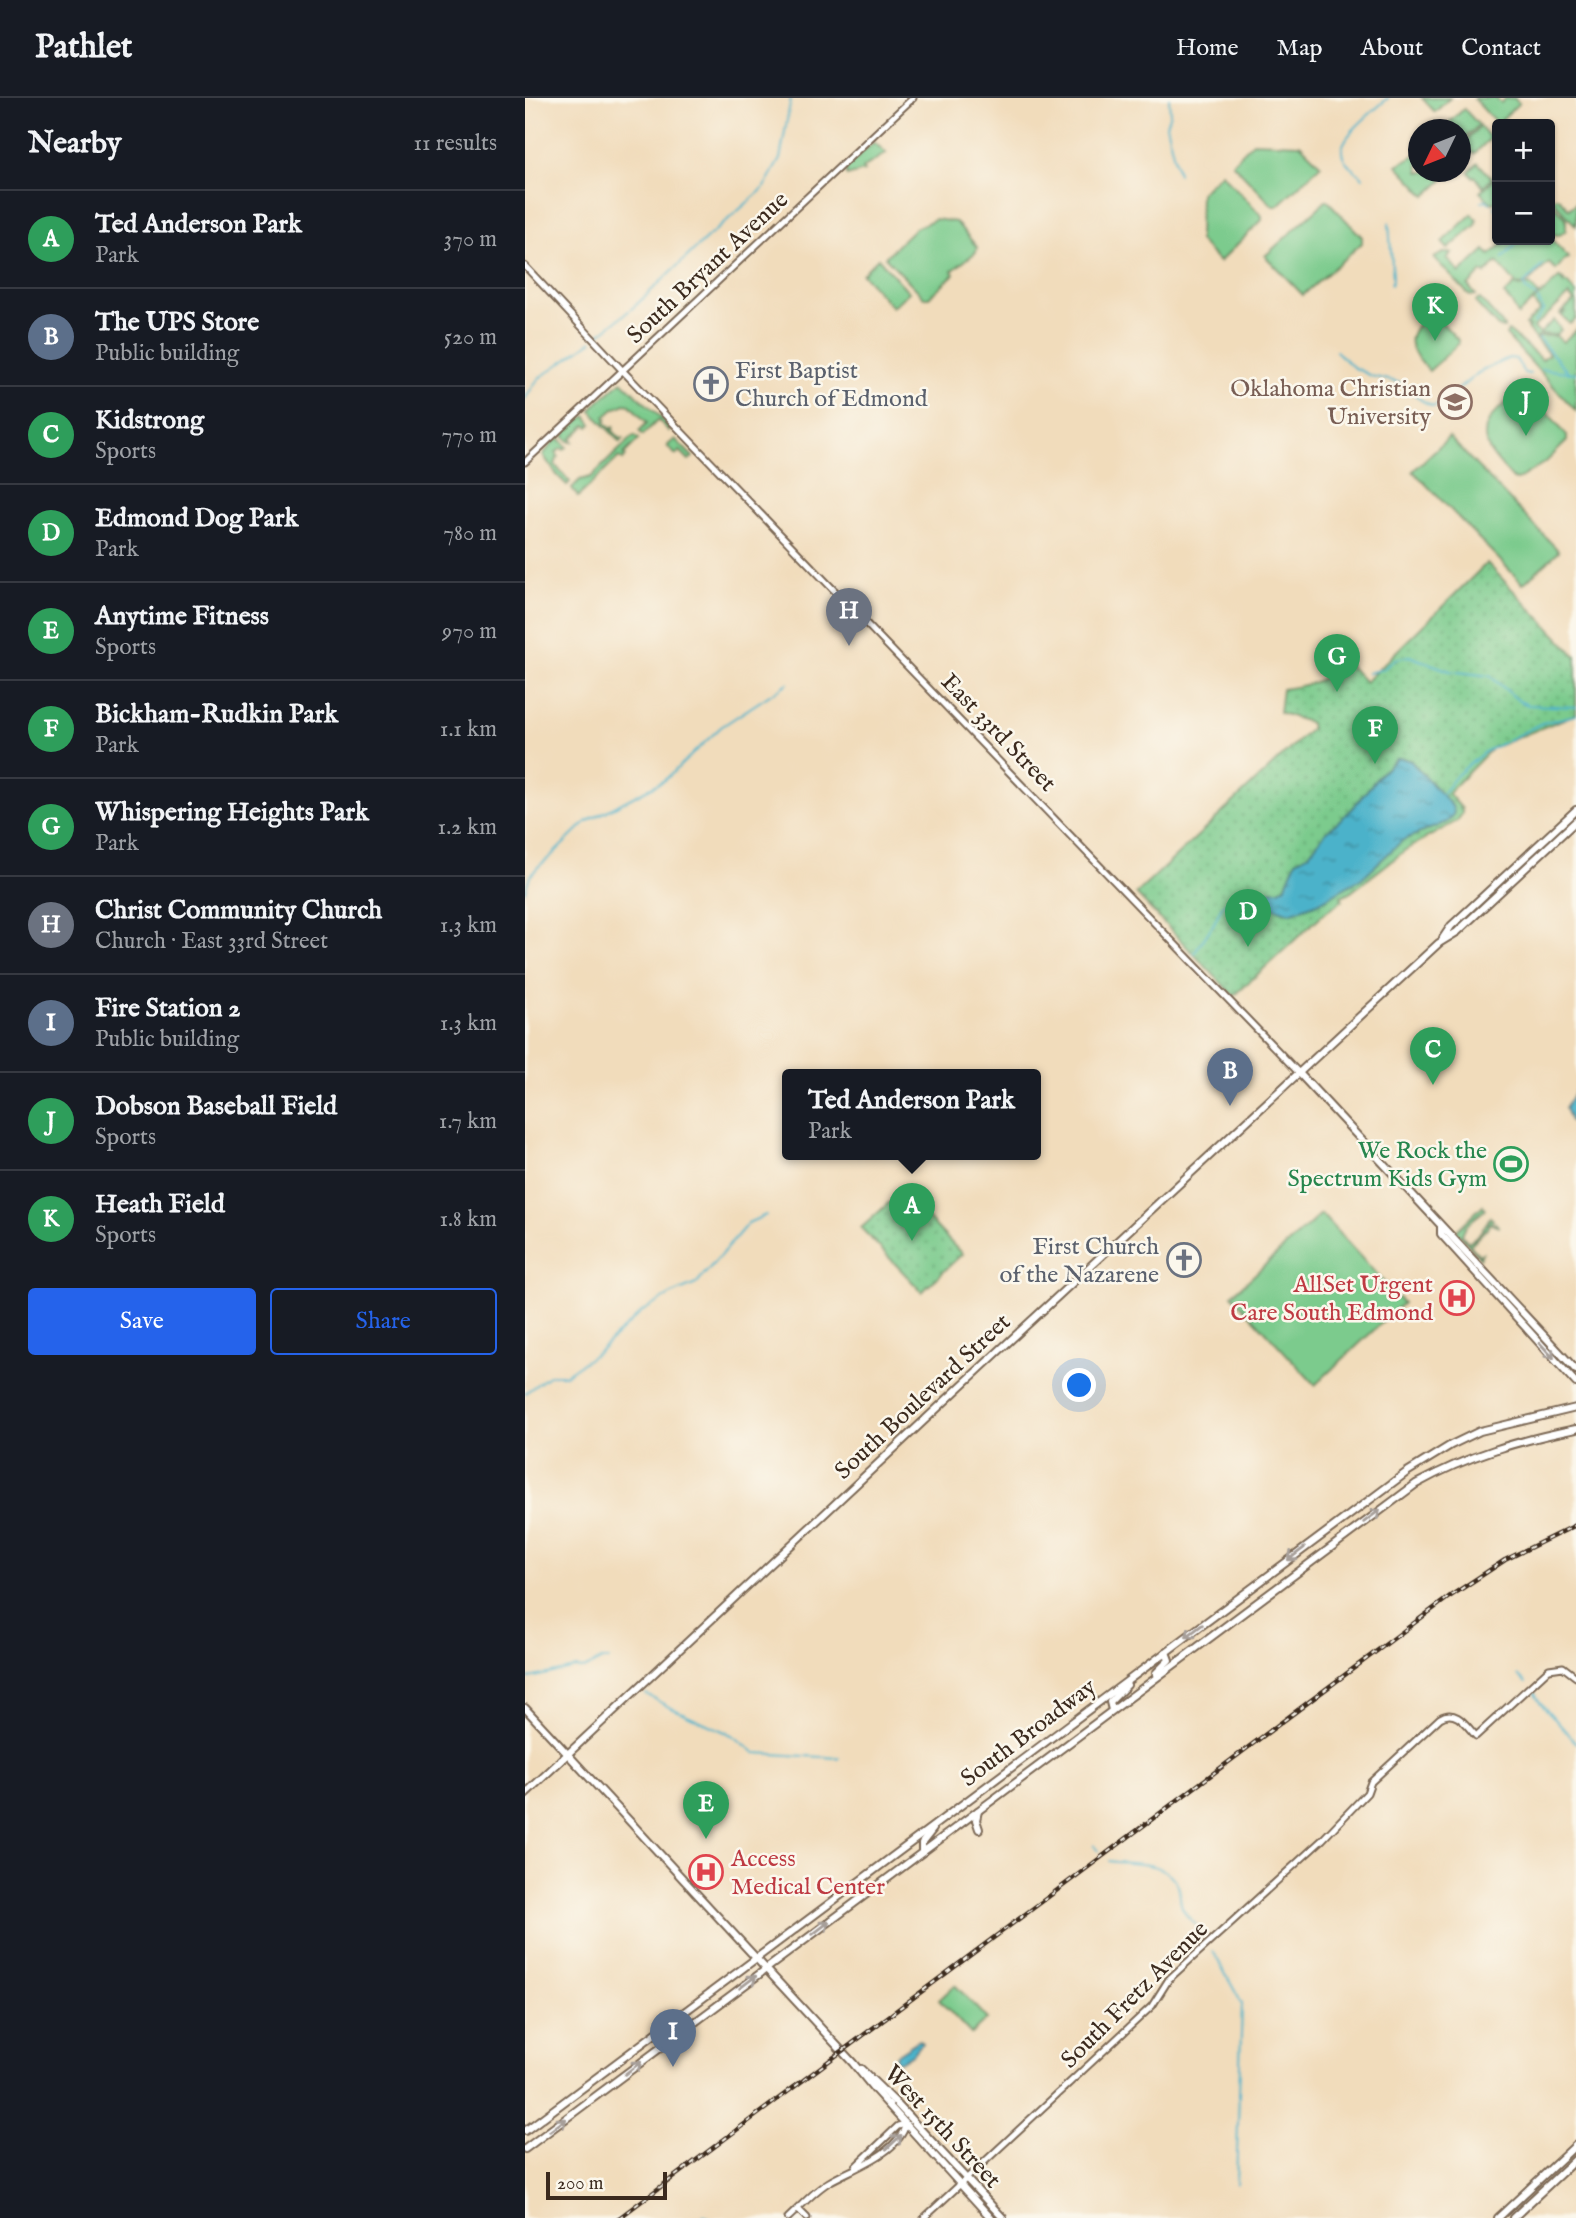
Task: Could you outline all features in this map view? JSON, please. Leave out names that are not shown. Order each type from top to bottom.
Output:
[{"type":"main road","name":"South Boulevard Street","points":[[1439,943],[1451,926],[1576,810]]},
{"type":"main road","name":"South Boulevard Street","points":[[525,1794],[950,1395],[1439,943],[1457,932],[1576,821]]},
{"type":"main road","name":"East 33rd Street","points":[[1299,1073],[1576,1370]]},
{"type":"main road","name":"East 33rd Street","points":[[1441,1227],[1441,1234],[1576,1383]]},
{"type":"main road","name":"South Broadway","points":[[525,2131],[1387,1486],[1444,1449],[1499,1425],[1576,1408]]},
{"type":"main road","name":"South Broadway","points":[[528,2147],[1393,1500],[1461,1460],[1488,1450],[1576,1429]]},
{"type":"main road","points":[[1222,1610],[1230,1622]]},
{"type":"main road","points":[[1148,1683],[1169,1660],[1166,1652]]},
{"type":"main road","points":[[1112,1710],[1109,1702],[1136,1674]]},
{"type":"main road","name":"West 15th Street","points":[[525,1707],[906,2124],[1003,2218]]},
{"type":"main road","points":[[962,1822],[973,1824],[979,1829],[976,1820],[979,1810]]},
{"type":"main road","points":[[922,1852],[922,1843],[939,1822]]},
{"type":"main road","points":[[647,2039],[656,2051]]},
{"type":"main road","name":"West 15th Street","points":[[853,2063],[869,2075],[908,2116],[991,2218]]},
{"type":"main road","points":[[906,2124],[908,2116]]},
{"type":"main road","points":[[525,2139],[528,2147]]},
{"type":"main road","points":[[1498,2218],[1576,2145]]},
{"type":"main road","points":[[1513,2218],[1576,2160]]},
{"type":"street","name":"South Bryant Avenue","points":[[525,462],[913,98]]},
{"type":"street","name":"East 33rd Street","points":[[525,266],[1299,1073]]},
{"type":"street","name":"South Fretz Avenue","points":[[924,2218],[1153,2006],[1169,1979],[1322,1840],[1367,1793],[1371,1782],[1440,1718],[1449,1714],[1460,1718],[1476,1736],[1549,1670],[1563,1667],[1576,1677]]},
{"type":"street","points":[[788,2218],[821,2188],[849,2173],[898,2126],[906,2124]]},
{"type":"street","points":[[798,2209],[807,2218]]},
{"type":"green space","points":[[1422,98],[1450,98],[1435,112]]},
{"type":"green space","points":[[1495,98],[1501,103],[1506,98],[1514,98],[1519,103],[1502,119],[1492,119],[1474,99]]},
{"type":"green space","points":[[1464,109],[1479,125],[1471,133],[1471,119],[1453,119]]},
{"type":"green space","points":[[1480,127],[1491,138],[1474,154],[1471,151],[1471,136]]},
{"type":"green space","points":[[874,142],[886,153],[863,168],[864,171],[847,176],[846,168]]},
{"type":"green space","points":[[1253,142],[1300,144],[1321,165],[1277,206],[1273,206],[1232,163]]},
{"type":"green space","points":[[1408,159],[1408,177],[1397,165]]},
{"type":"green space","points":[[1478,163],[1492,178],[1483,187],[1471,174],[1471,170]]},
{"type":"green space","points":[[1221,173],[1262,216],[1262,220],[1219,262],[1199,241],[1200,193]]},
{"type":"green space","points":[[1492,181],[1492,203],[1480,192]]},
{"type":"green space","points":[[1413,182],[1441,182],[1426,196]]},
{"type":"green space","points":[[1558,197],[1569,209],[1576,203],[1576,226],[1555,203],[1555,198]]},
{"type":"green space","points":[[1327,200],[1362,237],[1362,243],[1303,295],[1265,256]]},
{"type":"green space","points":[[1555,207],[1566,218],[1566,230],[1560,235],[1555,234]]},
{"type":"green space","points":[[1472,214],[1477,219],[1476,225],[1448,249],[1442,242]]},
{"type":"green space","points":[[935,219],[956,222],[977,247],[976,252],[952,271],[954,274],[929,297],[924,297],[885,257],[915,228]]},
{"type":"green space","points":[[1555,243],[1569,258],[1556,270],[1549,263],[1526,284],[1518,286],[1497,262],[1468,286],[1476,295],[1470,296],[1434,258],[1443,253],[1452,253],[1447,258],[1460,273],[1485,250],[1490,255],[1502,245]]},
{"type":"green space","points":[[878,258],[909,292],[892,307],[862,274]]},
{"type":"green space","points":[[1560,277],[1564,285],[1563,279],[1576,293],[1576,319],[1570,324],[1562,316],[1566,311],[1560,314],[1574,301],[1569,295],[1533,328],[1540,333],[1554,320],[1561,330],[1556,335],[1541,334],[1535,339],[1525,325],[1540,311],[1533,302]]},
{"type":"green space","points":[[1514,285],[1530,285],[1539,295],[1518,315],[1504,295]]},
{"type":"green space","points":[[1480,299],[1504,328],[1498,327],[1476,303]]},
{"type":"green space","points":[[1431,311],[1458,340],[1458,344],[1429,371],[1415,354],[1411,340],[1416,327]]},
{"type":"green space","points":[[1576,330],[1576,411],[1506,335],[1508,331],[1511,333],[1542,360],[1549,354],[1536,340],[1541,336],[1556,336],[1563,342]]},
{"type":"green space","points":[[622,381],[669,425],[669,431],[658,420],[643,435],[639,431],[647,423],[630,405],[625,404],[605,417],[605,422],[611,429],[614,427],[613,431],[621,439],[624,438],[620,442],[591,411]]},
{"type":"green space","points":[[1521,391],[1549,414],[1567,436],[1567,441],[1547,461],[1517,480],[1513,479],[1492,454],[1485,437],[1490,419]]},
{"type":"green space","points":[[586,416],[592,424],[589,427],[586,425],[571,439],[573,442],[570,442],[564,436],[568,429]]},
{"type":"green space","points":[[634,435],[639,439],[624,454],[626,456],[623,460],[619,457],[578,497],[572,488],[580,480],[591,477]]},
{"type":"green space","points":[[1449,437],[1559,551],[1523,584],[1413,471]]},
{"type":"green space","points":[[560,439],[567,447],[556,453],[558,456],[555,465],[570,482],[567,485],[543,455],[554,441]]},
{"type":"green space","points":[[675,439],[693,457],[689,460],[680,451],[676,455],[667,446]]},
{"type":"green space","points":[[1487,563],[1576,656],[1576,714],[1492,748],[1448,793],[1462,809],[1457,821],[1407,849],[1351,892],[1341,896],[1343,900],[1323,914],[1234,996],[1136,894],[1311,729],[1310,723],[1279,712],[1282,689],[1316,681],[1330,674],[1345,661],[1365,682]]},
{"type":"green space","points":[[902,1191],[962,1254],[922,1292],[861,1228]]},
{"type":"green space","points":[[1483,1205],[1485,1209],[1468,1224],[1462,1235],[1468,1242],[1478,1235],[1490,1217],[1493,1220],[1491,1223],[1494,1225],[1489,1223],[1470,1245],[1479,1255],[1482,1253],[1480,1258],[1456,1231]]},
{"type":"green space","points":[[1321,1214],[1403,1303],[1315,1385],[1232,1295]]},
{"type":"green space","points":[[955,1985],[987,2019],[971,2034],[939,2000]]},
{"type":"water","points":[[1396,759],[1411,761],[1452,806],[1452,817],[1447,822],[1403,840],[1362,878],[1318,903],[1290,913],[1272,907],[1260,893],[1285,887],[1296,861],[1309,854],[1325,833],[1351,810],[1381,773]]},
{"type":"water","points":[[1576,1090],[1576,1124],[1570,1121],[1565,1108]]},
{"type":"water","points":[[919,2040],[922,2043],[914,2053],[900,2062],[895,2061],[896,2055]]},
{"type":"waterway","points":[[596,337],[635,306],[763,189],[780,159],[791,98]]},
{"type":"waterway","points":[[1169,98],[1170,113],[1166,125],[1178,174]]},
{"type":"waterway","points":[[1363,178],[1345,159],[1343,145],[1360,123],[1388,98]]},
{"type":"waterway","points":[[1482,202],[1486,200],[1490,203]]},
{"type":"waterway","points":[[1389,223],[1393,278],[1391,285]]},
{"type":"waterway","points":[[1503,258],[1515,245]]},
{"type":"waterway","points":[[1536,297],[1526,290],[1524,284],[1543,265]]},
{"type":"waterway","points":[[1534,323],[1543,311],[1538,299]]},
{"type":"waterway","points":[[1539,339],[1569,373]]},
{"type":"waterway","points":[[525,399],[538,379],[592,341]]},
{"type":"waterway","points":[[1336,351],[1353,367],[1371,376],[1401,383],[1421,400],[1433,406],[1443,402],[1478,373],[1509,358],[1516,359],[1524,373],[1530,374]]},
{"type":"waterway","points":[[1541,369],[1576,373]]},
{"type":"waterway","points":[[1367,673],[1383,669],[1395,659],[1409,656],[1450,671],[1490,676],[1519,701],[1528,705],[1576,707]]},
{"type":"waterway","points":[[525,891],[530,876],[586,822],[665,780],[721,727],[788,683]]},
{"type":"waterway","points":[[1441,795],[1457,775],[1483,753],[1542,723],[1576,715]]},
{"type":"waterway","points":[[1194,954],[1222,906],[1241,893],[1262,897]]},
{"type":"waterway","points":[[525,1393],[550,1375],[565,1375],[598,1352],[643,1311],[696,1284],[748,1223],[766,1215]]},
{"type":"waterway","points":[[525,1679],[575,1668],[584,1669],[602,1660],[609,1660]]},
{"type":"waterway","points":[[1518,1675],[1526,1683]]},
{"type":"waterway","points":[[1533,1690],[1539,1701],[1576,1743]]},
{"type":"waterway","points":[[646,1694],[734,1736],[755,1753],[839,1758]]},
{"type":"waterway","points":[[1094,1845],[1099,1851]]},
{"type":"waterway","points":[[1109,1861],[1148,1865],[1166,1871],[1178,1886],[1184,1911],[1206,1937]]},
{"type":"waterway","points":[[1213,1951],[1242,2004],[1236,2184]]},
{"type":"waterway","points":[[703,2216],[708,2218]]},
{"type":"railway","points":[[619,2218],[1449,1597],[1505,1560],[1576,1525]]},
{"type":"place","name":"Heath Field","points":[[1435,341]]},
{"type":"place","name":"First Baptist Church of Edmond","points":[[711,384]]},
{"type":"place","name":"Oklahoma Christian University","points":[[1455,402]]},
{"type":"place","name":"Dobson Baseball Field","points":[[1526,436]]},
{"type":"place","name":"Christ Community Church","points":[[849,646]]},
{"type":"place","name":"Whispering Heights Park","points":[[1337,692]]},
{"type":"place","name":"Bickham-Rudkin Park","points":[[1375,764]]},
{"type":"place","name":"Edmond Dog Park","points":[[1248,947]]},
{"type":"place","name":"Kidstrong","points":[[1433,1085]]},
{"type":"place","name":"The UPS Store","points":[[1230,1106]]},
{"type":"place","name":"We Rock the Spectrum Kids Gym","points":[[1511,1164]]},
{"type":"place","name":"Ted Anderson Park","points":[[912,1241]]},
{"type":"place","name":"First Church of the Nazarene","points":[[1184,1260]]},
{"type":"place","name":"AllSet Urgent Care South Edmond","points":[[1457,1298]]},
{"type":"place","name":"Anytime Fitness","points":[[706,1839]]},
{"type":"place","name":"Access Medical Center","points":[[706,1872]]},
{"type":"place","name":"Fire Station 2","points":[[673,2067]]}]
